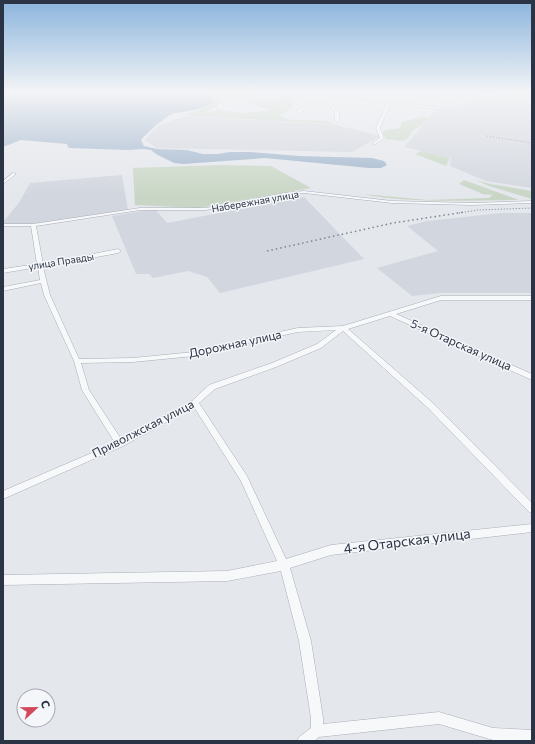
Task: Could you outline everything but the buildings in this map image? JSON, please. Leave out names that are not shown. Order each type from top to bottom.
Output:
[{"type":"street","points":[[374,144],[382,138],[379,127]]},
{"type":"street","points":[[3,183],[14,174]]},
{"type":"street","name":"Набережная улица","points":[[3,224],[33,225],[140,208],[206,209],[285,194],[304,192],[392,202],[472,204],[532,202]]},
{"type":"street","points":[[33,225],[47,295],[77,361],[86,390],[120,444]]},
{"type":"street","name":"улица Правды","points":[[3,271],[118,251]]},
{"type":"street","points":[[3,289],[43,281]]},
{"type":"street","name":"Дорожная улица","points":[[77,361],[133,360],[194,354],[209,349],[298,330],[343,328],[441,298],[532,298]]},
{"type":"street","name":"5-я Отарская улица","points":[[391,314],[532,377]]},
{"type":"street","points":[[343,328],[431,406],[532,509]]},
{"type":"street","name":"Приволжская улица","points":[[3,495],[120,444],[195,403],[212,387],[274,366],[319,346],[343,328]]},
{"type":"street","points":[[195,403],[244,479],[284,565],[305,641],[317,718],[317,731]]},
{"type":"street","name":"4-я Отарская улица","points":[[284,565],[331,550],[532,528]]},
{"type":"street","points":[[3,580],[227,576],[284,565]]},
{"type":"street","points":[[303,741],[317,731],[439,718],[493,734],[532,736]]},
{"type":"shaded area","points":[[157,127],[343,127],[381,136],[352,152],[157,148],[144,140]]},
{"type":"shaded area","points":[[421,127],[532,127],[532,188],[486,181],[450,166],[451,158],[404,147]]},
{"type":"shaded area","points":[[122,175],[128,211],[26,226],[3,226],[3,222],[19,203],[30,183]]},
{"type":"shaded area","points":[[304,197],[364,259],[220,293],[207,277],[188,271],[153,278],[149,274],[136,274],[112,216],[155,209],[167,223]]},
{"type":"shaded area","points":[[501,213],[532,213],[532,293],[440,293],[412,296],[377,268],[438,251],[407,226],[427,221]]},
{"type":"green space","points":[[400,127],[420,127],[413,130],[408,138],[403,141],[386,139],[383,133],[385,130]]},
{"type":"green space","points":[[421,151],[450,158],[446,166],[415,154]]},
{"type":"green space","points":[[221,165],[271,166],[311,188],[198,208],[135,205],[133,168]]},
{"type":"green space","points":[[464,180],[519,200],[460,201],[422,200],[363,194],[427,200],[489,198],[493,195],[483,194],[459,184]]},
{"type":"green space","points":[[476,180],[490,184],[532,191],[532,199],[489,186]]},
{"type":"water","points":[[3,127],[155,127],[141,140],[144,146],[157,149],[187,150],[203,154],[251,152],[299,156],[372,158],[384,161],[387,165],[381,168],[369,168],[265,158],[183,164],[174,163],[151,150],[144,149],[128,150],[70,148],[67,144],[21,140],[3,147]]},
{"type":"railway","points":[[487,136],[532,143]]},
{"type":"railway","points":[[459,213],[478,210],[532,208]]},
{"type":"railway","points":[[267,251],[393,223],[465,212]]}]
